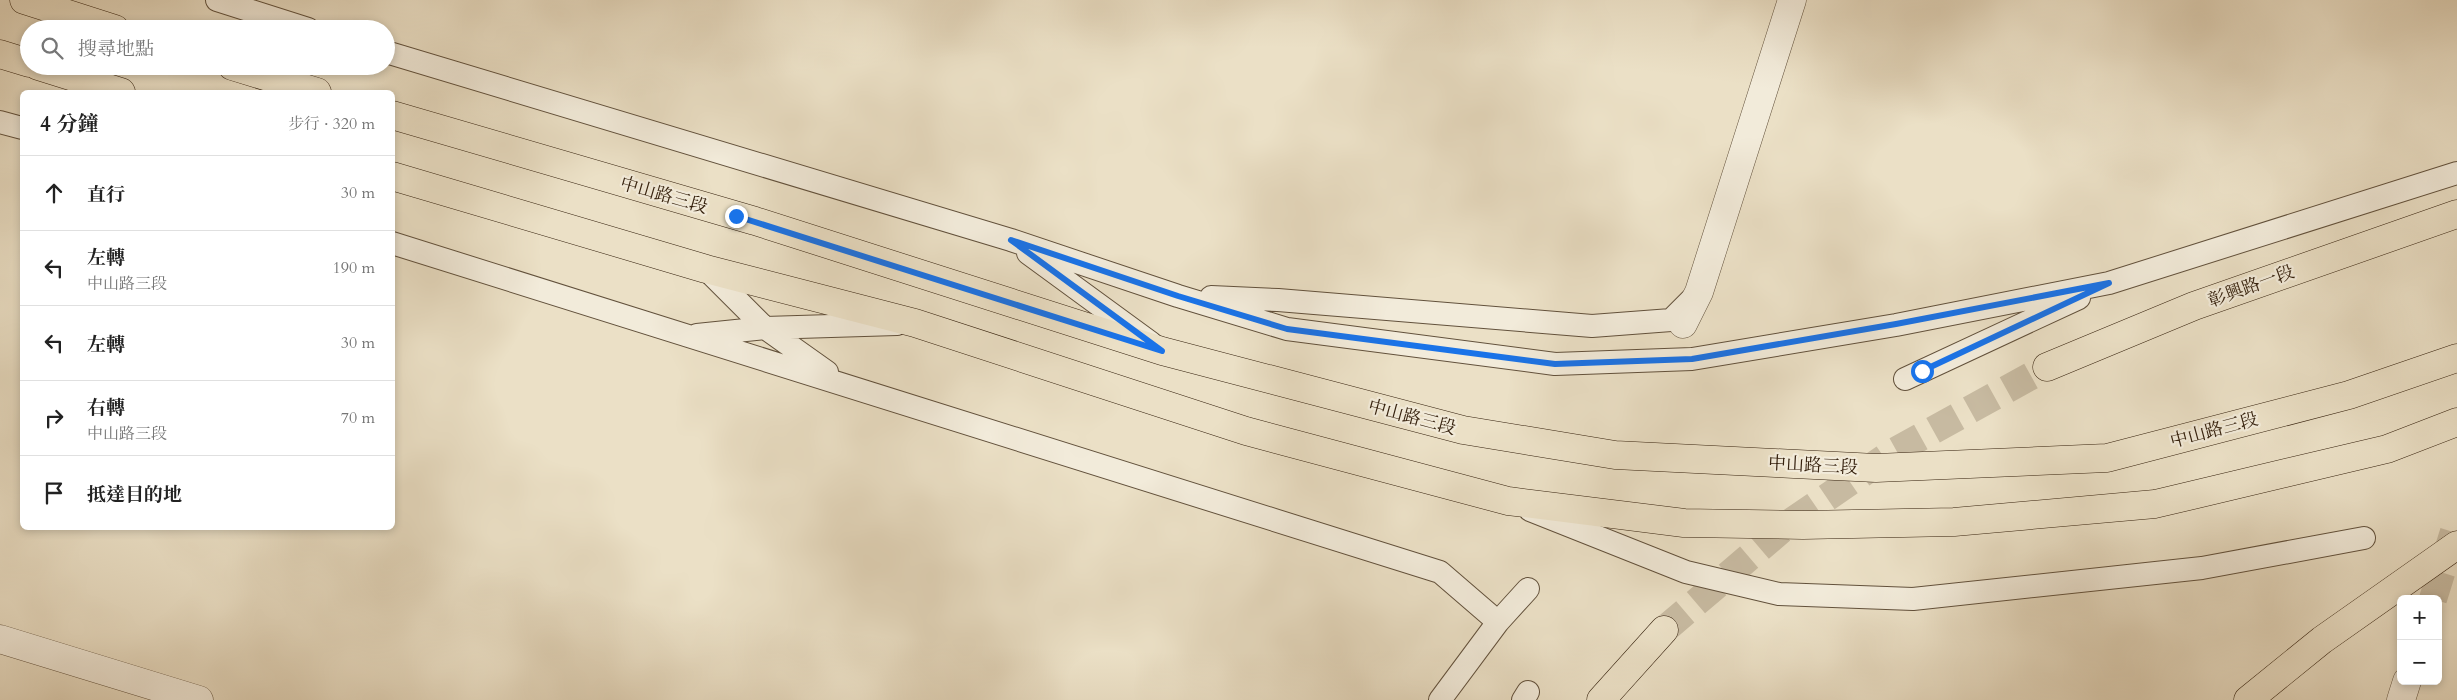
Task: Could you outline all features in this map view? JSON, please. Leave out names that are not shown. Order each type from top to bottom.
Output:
[{"type":"main road","points":[[24,0],[86,20]]},
{"type":"main road","points":[[0,54],[20,60]]},
{"type":"main road","points":[[67,75],[115,90]]},
{"type":"main road","points":[[290,75],[314,90]]},
{"type":"main road","name":"中山路三段","points":[[395,116],[754,221],[1162,351],[1463,430],[1606,454],[1876,468],[2107,458],[2349,395],[2457,358]]},
{"type":"main road","points":[[395,177],[706,269],[915,323],[1246,431],[1508,501],[1684,523],[1803,525],[1954,522],[2155,504],[2387,449],[2457,422]]},
{"type":"main road","name":"彰興路一段","points":[[2047,367],[2194,306],[2457,214]]},
{"type":"main road","points":[[2248,700],[2322,640],[2457,545]]},
{"type":"main road","points":[[1602,700],[1664,630]]},
{"type":"street","points":[[1684,324],[1699,292],[1792,0]]},
{"type":"street","points":[[0,639],[199,700]]},
{"type":"street","points":[[2402,700],[2406,685]]},
{"type":"lane","points":[[217,0],[280,20]]},
{"type":"lane","points":[[395,55],[1011,240],[1178,296],[1287,329],[1555,364],[1692,359],[1896,324],[2109,283],[2457,173]]},
{"type":"lane","points":[[0,122],[20,127]]},
{"type":"lane","points":[[1011,240],[1162,351]]},
{"type":"lane","points":[[395,244],[686,336],[843,383],[1440,572],[1498,622]]},
{"type":"lane","points":[[706,269],[765,328],[843,383]]},
{"type":"lane","points":[[1905,379],[2109,283]]},
{"type":"lane","points":[[1178,296],[1278,300],[1592,326],[1671,320],[1699,292]]},
{"type":"lane","points":[[686,336],[765,328],[915,323]]},
{"type":"lane","points":[[1508,501],[1686,572],[1779,594],[1913,599],[2202,568],[2364,538]]},
{"type":"lane","points":[[1440,700],[1498,622],[1528,589]]},
{"type":"tunnel","points":[[1664,630],[1788,524],[1892,453],[2047,367]]},
{"type":"tunnel","points":[[2434,595],[2457,522]]},
{"type":"route","points":[[736,216],[1162,351],[1011,240],[1178,296],[1287,329],[1555,364],[1692,359],[1896,324],[2109,283],[1922,371]]}]
